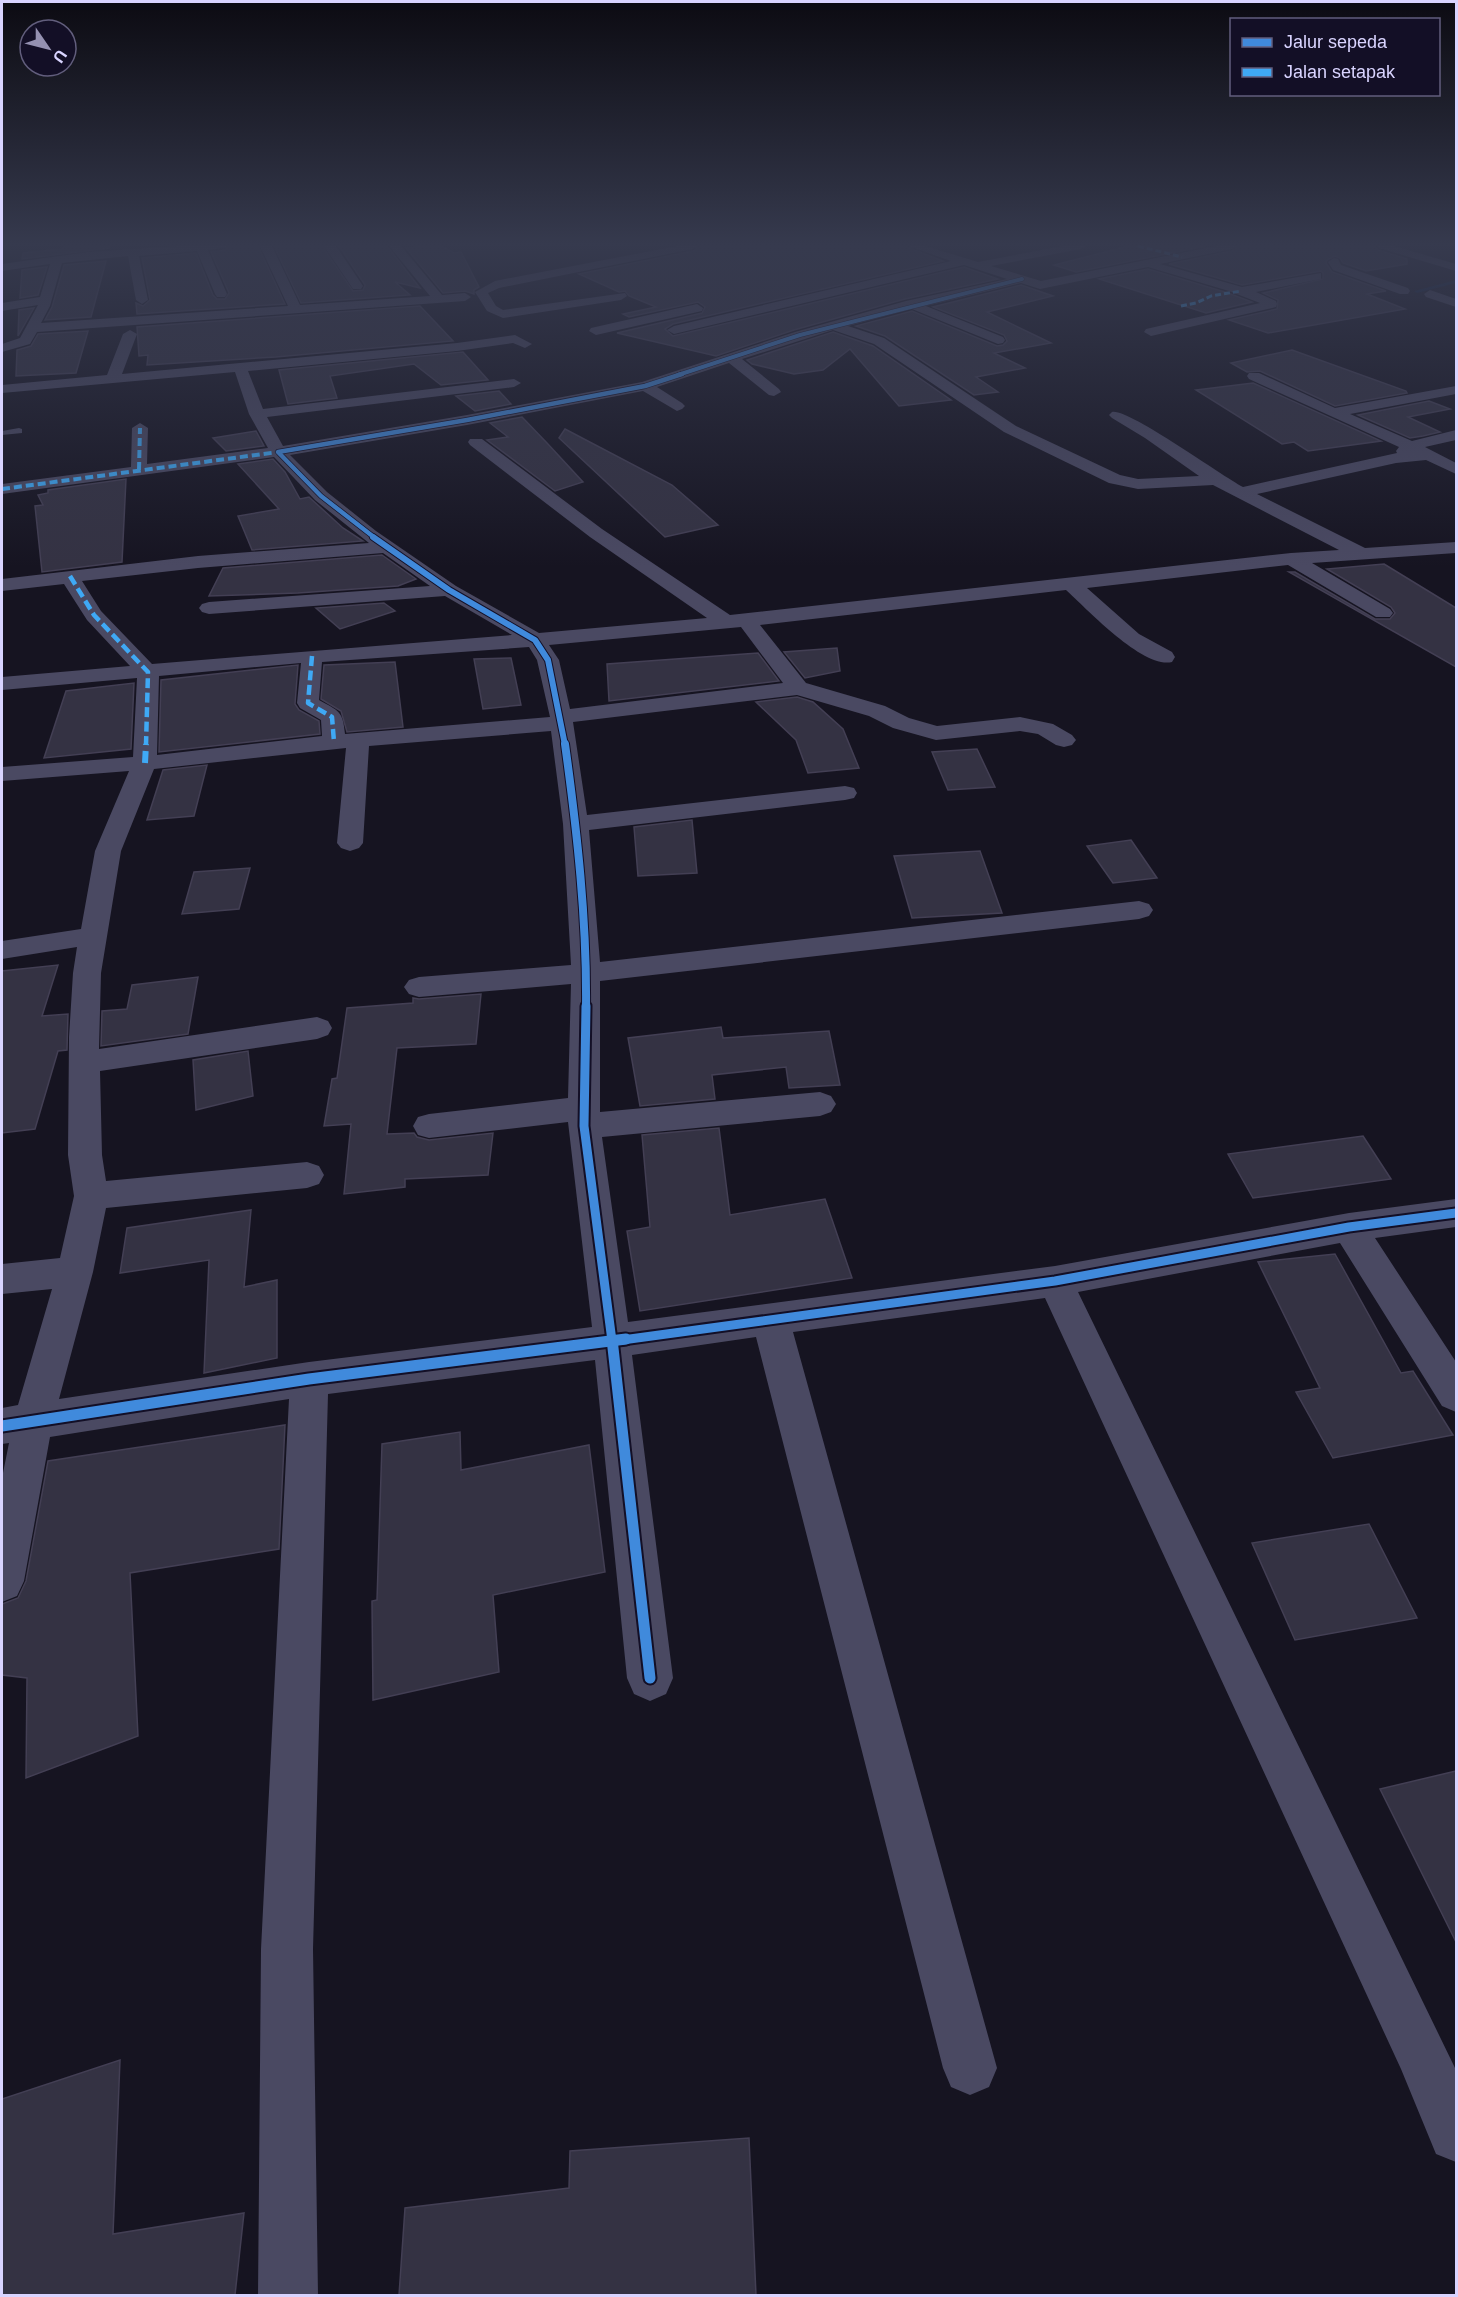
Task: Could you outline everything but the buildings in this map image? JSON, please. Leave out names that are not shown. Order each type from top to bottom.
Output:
[{"type":"street","points":[[113,379],[123,353]]},
{"type":"street","points":[[2,389],[390,353]]},
{"type":"street","points":[[2,489],[278,452],[467,420],[645,386],[732,358],[740,353]]},
{"type":"street","points":[[897,353],[1010,429],[1115,479],[1138,484],[1216,480]]},
{"type":"street","points":[[732,358],[774,392]]},
{"type":"street","points":[[240,367],[257,414],[278,452],[316,490],[387,547],[449,590],[535,640],[548,660],[561,720],[576,824],[586,973],[583,1117],[612,1341],[650,1678]]},
{"type":"street","points":[[28,386],[30,371]]},
{"type":"street","points":[[1254,376],[1456,469]]},
{"type":"street","points":[[257,414],[514,383]]},
{"type":"street","points":[[645,386],[677,406]]},
{"type":"street","points":[[1333,413],[1456,390]]},
{"type":"street","points":[[1117,415],[1151,435],[1216,480],[1363,554]]},
{"type":"street","points":[[139,470],[140,428]]},
{"type":"street","points":[[1396,458],[1410,446],[1456,435]]},
{"type":"street","points":[[476,442],[596,533],[736,620],[798,688]]},
{"type":"street","points":[[1240,493],[1396,458],[1425,455],[1456,448]]},
{"type":"street","points":[[2,585],[198,562],[387,547]]},
{"type":"street","points":[[2,684],[312,656],[535,640],[1291,559],[1456,547]]},
{"type":"street","points":[[1291,559],[1383,613]]},
{"type":"street","points":[[2,1581],[17,1424],[75,1272],[91,1196],[85,1155],[84,1062],[87,973],[108,850],[145,763],[148,672],[92,612],[77,593],[70,576]]},
{"type":"street","points":[[1071,584],[1132,638],[1164,657]]},
{"type":"street","points":[[209,608],[449,590]]},
{"type":"street","points":[[312,656],[308,703],[332,717],[346,741],[350,843]]},
{"type":"street","points":[[2,774],[145,763],[561,720],[798,688],[877,711],[901,723],[936,733],[1020,724],[1045,729],[1064,740]]},
{"type":"street","points":[[576,824],[845,793]]},
{"type":"street","points":[[419,987],[586,973],[1139,910]]},
{"type":"street","points":[[2,950],[94,935]]},
{"type":"street","points":[[84,1062],[317,1028]]},
{"type":"street","points":[[429,1126],[820,1104]]},
{"type":"street","points":[[91,1196],[307,1175]]},
{"type":"street","points":[[17,1424],[309,1379],[1055,1281],[1349,1227],[1456,1213]]},
{"type":"street","points":[[1349,1227],[1456,1394]]},
{"type":"street","points":[[2,1280],[75,1272]]},
{"type":"street","points":[[1055,1281],[1420,2050],[1456,2134]]},
{"type":"street","points":[[770,1318],[970,2068]]},
{"type":"street","points":[[288,2295],[287,1949],[309,1379]]},
{"type":"lane","points":[[2,433],[19,431]]},
{"type":"marked path","points":[[139,470],[140,428]]},
{"type":"marked path","points":[[2,489],[278,452]]},
{"type":"marked path","points":[[70,576],[94,615],[148,672],[145,763]]},
{"type":"marked path","points":[[312,656],[308,703],[332,717],[334,742]]},
{"type":"cycle path","points":[[650,1678],[612,1341],[584,1126],[586,973],[576,824],[561,717],[548,660],[535,640],[449,590],[370,535],[321,496],[278,452],[467,420],[645,386],[745,353]]},
{"type":"cycle path","points":[[2,1426],[309,1379],[1055,1281],[1349,1227],[1456,1213]]}]
